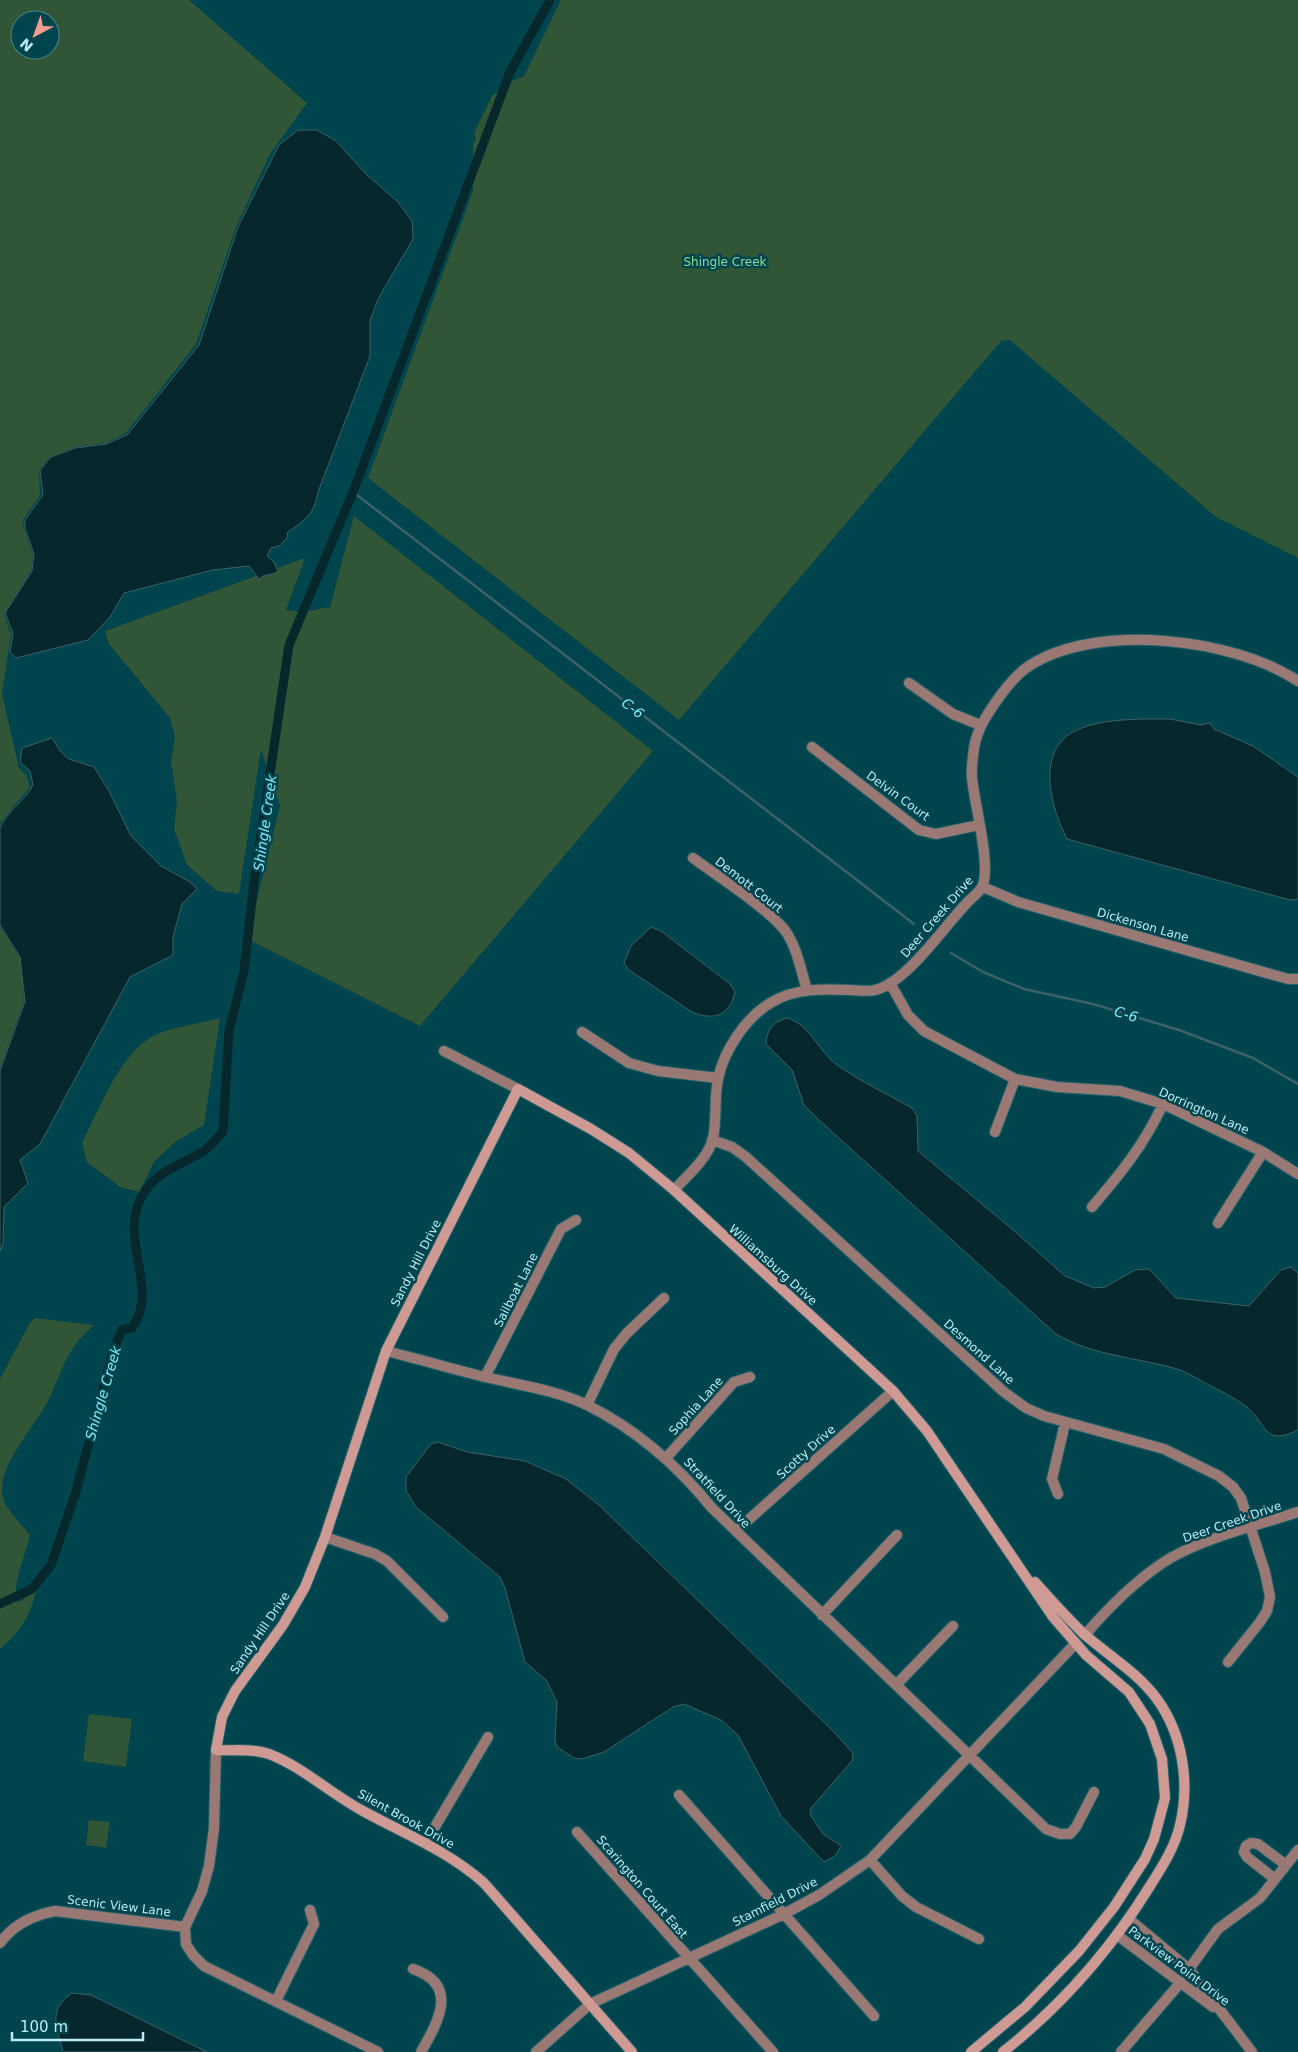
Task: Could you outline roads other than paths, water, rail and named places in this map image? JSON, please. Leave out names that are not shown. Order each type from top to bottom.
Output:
[{"type":"street","name":"Deer Creek Drive","points":[[674,1190],[702,1158],[712,1140],[718,1078],[730,1046],[749,1022],[772,1002],[807,990],[875,990],[890,983],[912,966],[983,886],[986,866],[971,775],[980,725],[1004,690],[1028,666],[1085,644],[1170,640],[1216,648],[1253,659],[1298,681]]},
{"type":"street","points":[[910,683],[953,714],[980,725]]},
{"type":"street","name":"Delvin Court","points":[[812,747],[919,830],[936,834],[979,825]]},
{"type":"street","name":"Demott Court","points":[[693,858],[768,914],[784,930],[792,944],[807,990]]},
{"type":"street","name":"Dickenson Lane","points":[[983,886],[1018,902],[1288,979],[1298,979]]},
{"type":"street","name":"Dorrington Lane","points":[[890,983],[908,1015],[924,1031],[1015,1079],[1057,1087],[1120,1091],[1163,1104],[1263,1152],[1298,1174]]},
{"type":"street","points":[[582,1032],[629,1063],[658,1071],[718,1078]]},
{"type":"street","name":"Williamsburg Drive","points":[[444,1051],[591,1129],[629,1153],[674,1190],[893,1391],[927,1431],[1053,1617],[1086,1655],[1128,1692],[1150,1724],[1162,1759],[1165,1798],[1162,1817],[1145,1859],[1114,1907],[1055,1978],[1025,2007],[971,2052]]},
{"type":"street","points":[[995,1132],[1015,1079]]},
{"type":"street","name":"Sandy Hill Drive","points":[[185,1926],[202,1891],[209,1866],[214,1828],[216,1750],[222,1717],[235,1691],[294,1607],[305,1587],[325,1537],[386,1350],[518,1090]]},
{"type":"street","points":[[1092,1207],[1132,1160],[1151,1132],[1163,1104]]},
{"type":"street","name":"Desmond Lane","points":[[712,1140],[732,1147],[746,1156],[1004,1392],[1026,1408],[1065,1423],[1136,1440],[1164,1449],[1219,1476],[1232,1487],[1241,1498],[1265,1572],[1270,1597],[1267,1611],[1260,1622],[1228,1662]]},
{"type":"street","points":[[1218,1223],[1263,1152]]},
{"type":"street","name":"Sailboat Lane","points":[[485,1377],[562,1229],[576,1220]]},
{"type":"street","points":[[586,1405],[614,1349],[627,1333],[664,1298]]},
{"type":"street","name":"Stratfield Drive","points":[[386,1350],[485,1377],[546,1391],[586,1405],[637,1435],[686,1476],[712,1508],[1046,1829],[1060,1834],[1070,1834],[1076,1827],[1094,1792]]},
{"type":"street","name":"Sophia Lane","points":[[666,1458],[734,1382],[750,1377]]},
{"type":"street","name":"Scotty Drive","points":[[736,1531],[893,1391]]},
{"type":"street","points":[[1058,1494],[1052,1480],[1065,1423]]},
{"type":"street","name":"Deer Creek Drive","points":[[1085,1634],[1114,1602],[1163,1562],[1195,1546],[1298,1512]]},
{"type":"street","points":[[822,1615],[897,1535]]},
{"type":"street","points":[[325,1537],[375,1554],[387,1561],[443,1617]]},
{"type":"street","name":"Williamsburg Drive","points":[[1003,2052],[1063,1998],[1129,1919],[1163,1866],[1180,1826],[1184,1799],[1182,1760],[1178,1740],[1169,1718],[1157,1699],[1127,1667],[1085,1634],[1022,1569]]},
{"type":"street","points":[[896,1685],[953,1626]]},
{"type":"street","name":"Stamfield Drive","points":[[536,2052],[590,2004],[784,1914],[819,1895],[870,1860],[1076,1643]]},
{"type":"street","points":[[426,1842],[488,1737]]},
{"type":"street","name":"Silent Brook Drive","points":[[216,1750],[256,1751],[288,1763],[362,1811],[426,1842],[467,1867],[484,1883],[632,2052]]},
{"type":"street","points":[[679,1795],[874,2016]]},
{"type":"street","name":"Scarington Court East","points":[[577,1832],[773,2052]]},
{"type":"street","points":[[1275,1879],[1247,1857],[1244,1852],[1246,1846],[1251,1843],[1258,1844],[1286,1865]]},
{"type":"street","points":[[1189,1969],[1218,1929],[1250,1907],[1298,1850]]},
{"type":"street","points":[[870,1860],[902,1896],[916,1907],[979,1939]]},
{"type":"street","points":[[276,2001],[314,1924],[310,1910]]},
{"type":"street","name":"Scenic View Lane","points":[[0,1943],[5,1936],[20,1924],[40,1914],[55,1911],[185,1926]]},
{"type":"street","name":"Parkview Point Drive","points":[[1129,1919],[1189,1969],[1252,2052]]},
{"type":"street","points":[[185,1926],[186,1944],[193,1955],[204,1966],[378,2052]]},
{"type":"street","name":"Parkview Point Drive","points":[[1117,1935],[1181,1982],[1225,2018]]},
{"type":"street","points":[[414,1969],[424,1973],[436,1982],[441,1994],[442,2006],[437,2023],[421,2052]]},
{"type":"street","points":[[1121,2052],[1181,1982]]},
{"type":"water","points":[[298,130],[317,130],[336,141],[366,174],[398,202],[412,221],[413,239],[378,299],[370,321],[370,356],[314,506],[304,520],[287,533],[288,537],[279,546],[271,548],[267,556],[274,562],[278,571],[276,573],[259,579],[249,566],[213,570],[124,593],[110,617],[88,640],[16,658],[10,652],[13,633],[5,613],[32,571],[34,554],[25,529],[25,520],[43,495],[40,470],[51,457],[75,448],[106,444],[127,435],[199,345],[238,227],[279,145]]},
{"type":"water","points":[[1170,719],[1201,725],[1210,723],[1214,729],[1253,746],[1298,777],[1298,899],[1290,900],[1067,839],[1052,796],[1051,765],[1055,751],[1064,739],[1077,730],[1108,721]]},
{"type":"water","points":[[52,738],[61,752],[69,759],[94,767],[109,791],[131,836],[161,866],[190,882],[197,889],[182,904],[173,937],[173,955],[130,977],[40,1144],[20,1160],[28,1183],[4,1207],[3,1244],[0,1251],[0,1071],[25,1001],[20,957],[0,925],[0,828],[33,785],[30,771],[20,762],[22,748]]},
{"type":"water","points":[[651,927],[661,931],[730,984],[735,992],[733,1000],[725,1011],[714,1016],[700,1015],[692,1012],[629,970],[624,963],[631,946]]},
{"type":"water","points":[[787,1018],[802,1026],[837,1065],[912,1108],[917,1116],[918,1151],[1065,1276],[1094,1288],[1105,1287],[1135,1270],[1149,1269],[1176,1298],[1249,1306],[1281,1270],[1291,1267],[1298,1273],[1298,1430],[1287,1435],[1272,1435],[1247,1407],[1185,1372],[1162,1365],[1100,1352],[1056,1334],[804,1105],[792,1070],[766,1044],[769,1030],[774,1024]]},
{"type":"water","points":[[438,1442],[467,1452],[525,1461],[566,1479],[599,1505],[833,1731],[853,1753],[852,1761],[811,1808],[810,1814],[823,1834],[841,1846],[835,1856],[823,1861],[781,1816],[738,1735],[721,1720],[684,1704],[673,1707],[604,1752],[582,1759],[574,1758],[557,1747],[555,1740],[557,1702],[546,1680],[525,1662],[505,1588],[500,1577],[416,1507],[406,1491],[406,1477],[431,1444]]},
{"type":"water","points":[[72,1993],[91,1995],[207,2052],[63,2052],[57,2027],[57,2013],[64,1999]]},
{"type":"waterway","name":"Shingle Creek","points":[[0,1604],[32,1589],[51,1565],[75,1495],[113,1351],[122,1330],[132,1328],[140,1312],[142,1296],[141,1279],[134,1226],[137,1208],[145,1191],[164,1173],[204,1151],[223,1132],[229,1031],[244,971],[254,882],[289,645],[353,492],[510,72],[550,0]]},
{"type":"waterway","name":"C-6","points":[[353,492],[914,924]]},
{"type":"waterway","name":"C-6","points":[[951,953],[983,972],[1024,989],[1093,1004],[1179,1030],[1253,1058],[1298,1084]]}]
